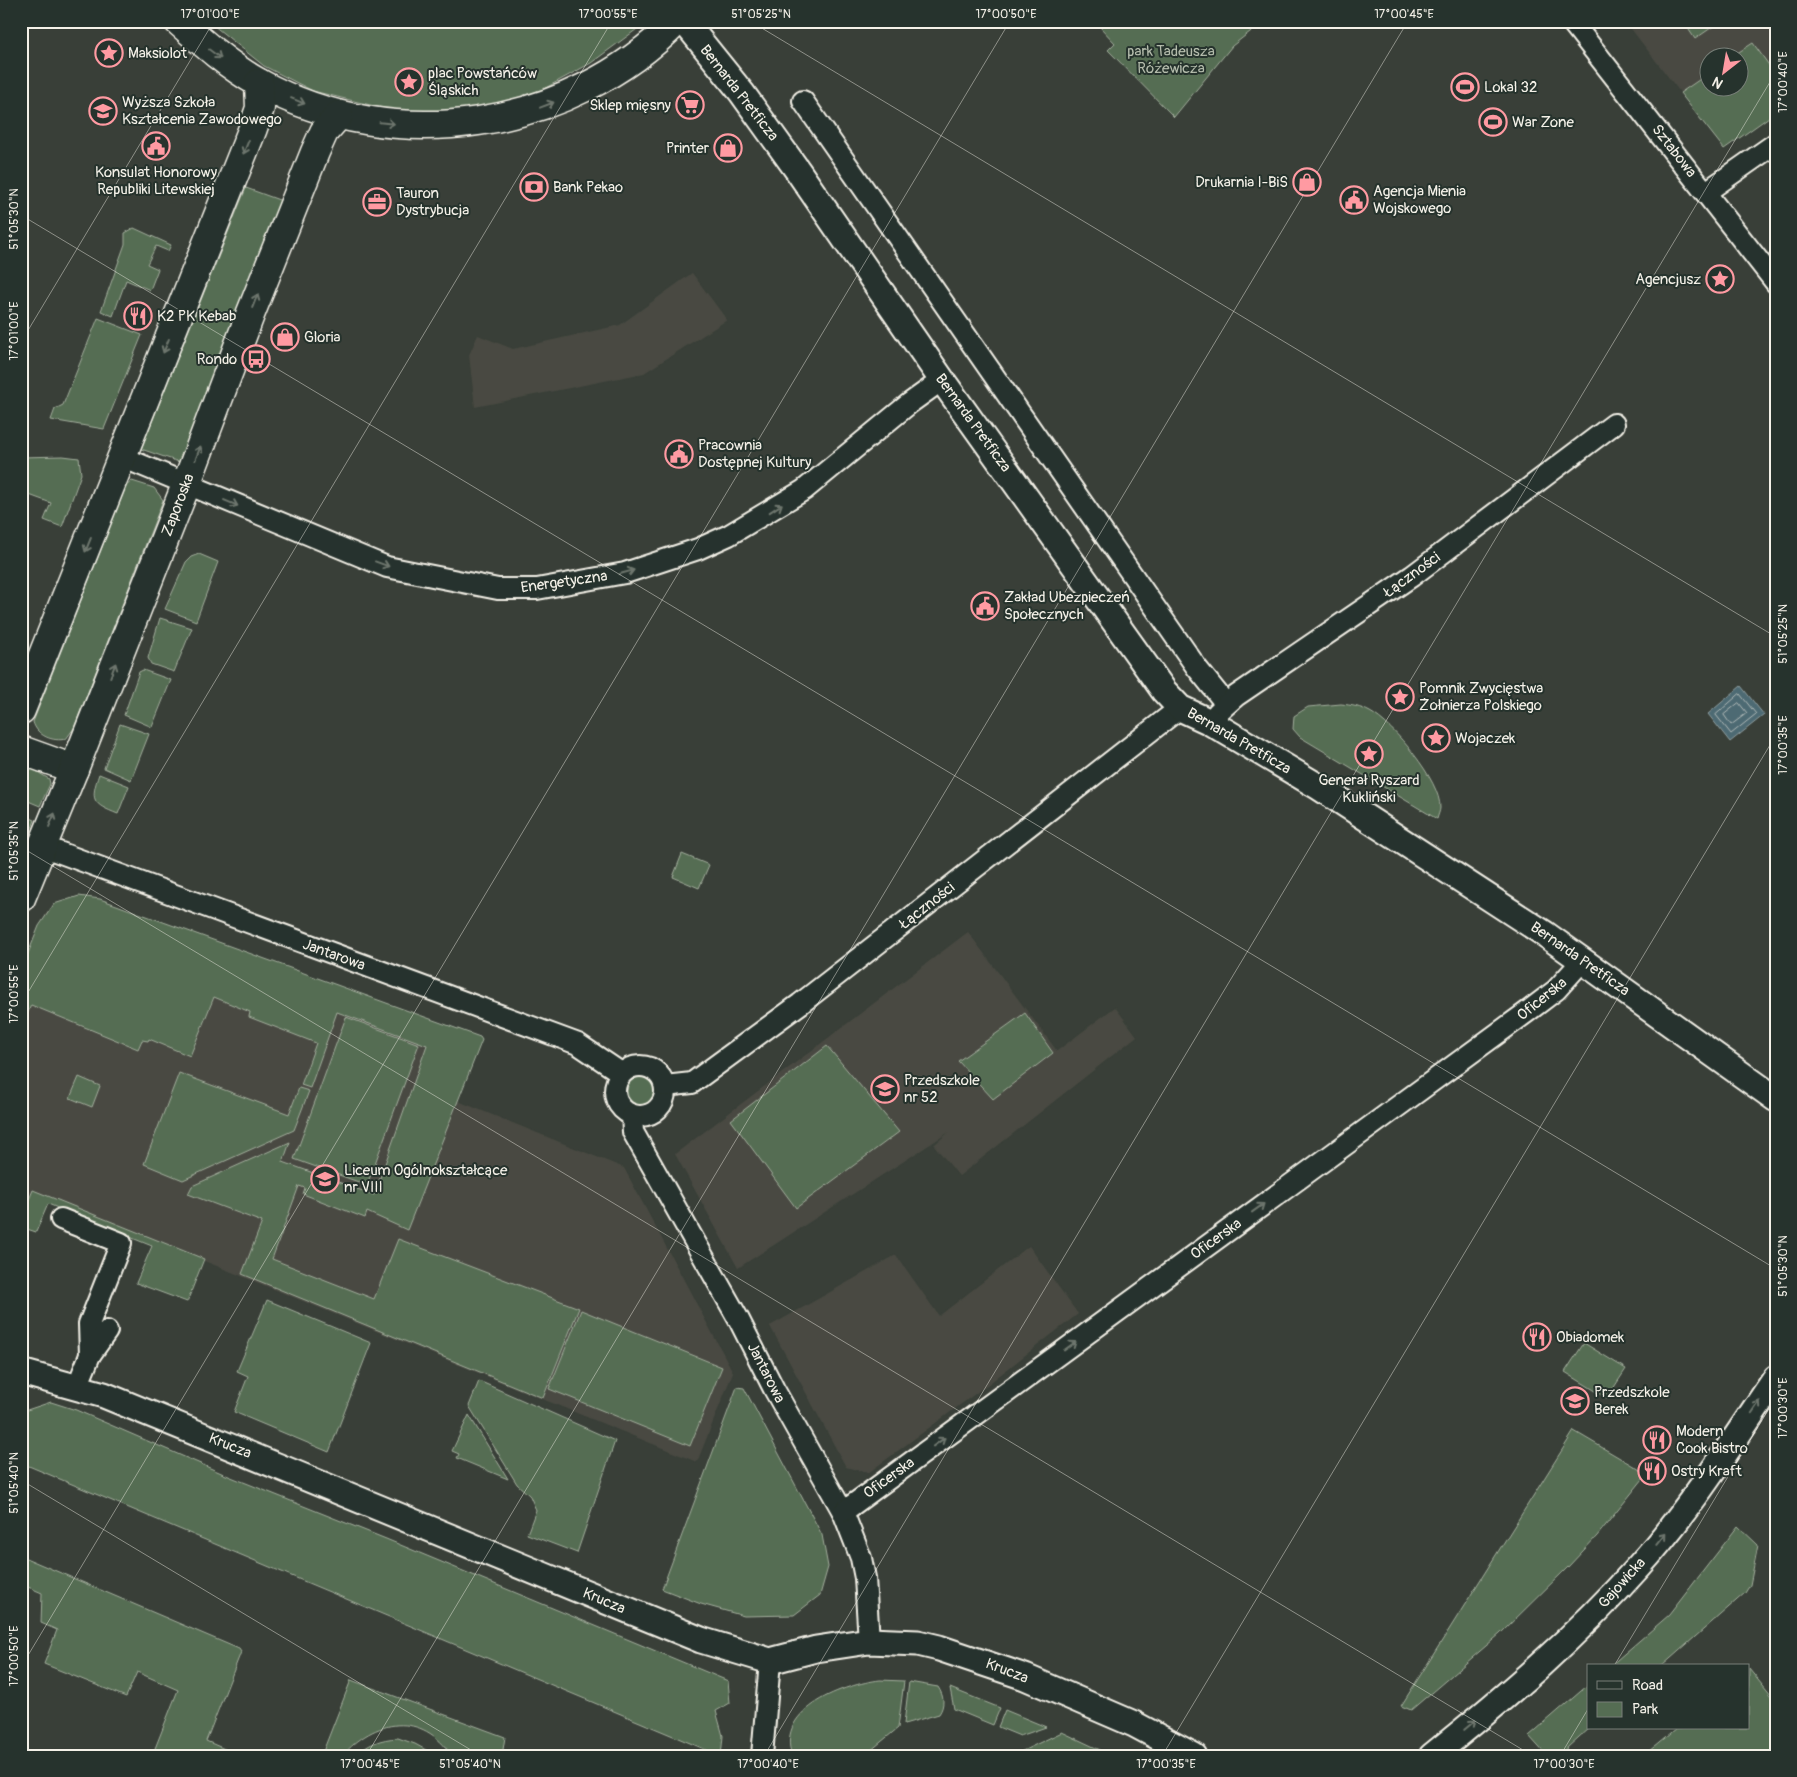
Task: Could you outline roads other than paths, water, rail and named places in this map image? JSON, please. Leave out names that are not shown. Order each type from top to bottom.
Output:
[{"type":"main road","points":[[178,21],[209,49],[259,83],[293,99],[340,115],[390,124],[450,126],[512,116],[568,97],[614,72],[637,56],[677,21]]},
{"type":"main road","points":[[21,710],[256,122],[260,108],[259,83]]},
{"type":"main road","name":"Zaporoska","points":[[21,898],[186,485],[250,315],[315,152],[324,132],[340,115]]},
{"type":"main road","points":[[21,750],[74,769]]},
{"type":"street","name":"Bernarda Pretficza","points":[[684,21],[742,93],[942,380],[1164,692],[1180,708],[1208,721],[1417,850],[1583,960],[1776,1098]]},
{"type":"street","name":"Sztabowa","points":[[1571,21],[1776,283]]},
{"type":"street","points":[[803,101],[1197,668],[1226,704]]},
{"type":"street","points":[[1706,192],[1776,143]]},
{"type":"street","name":"Energetyczna","points":[[122,457],[387,567],[498,589],[537,589],[625,573],[698,549],[729,535],[804,490],[942,380]]},
{"type":"street","name":"Łączności","points":[[1208,721],[1226,704],[1412,576],[1614,424]]},
{"type":"street","name":"Łączności","points":[[665,1086],[692,1083],[800,1004],[1180,708]]},
{"type":"street","name":"Jantarowa","points":[[42,846],[578,1044],[621,1073]]},
{"type":"street","name":"Oficerska","points":[[844,1512],[1527,1012],[1556,990],[1583,960]]},
{"type":"street","points":[[646,1065],[660,1075],[665,1086],[663,1100],[651,1114],[632,1115],[617,1103],[614,1094],[615,1084],[621,1073],[630,1067],[646,1065]]},
{"type":"street","name":"Jantarowa","points":[[632,1115],[633,1132],[844,1512],[866,1578],[869,1641]]},
{"type":"street","points":[[61,1219],[121,1243],[89,1324],[90,1355]]},
{"type":"street","points":[[78,1387],[90,1355],[107,1331]]},
{"type":"street","name":"Krucza","points":[[21,1372],[104,1395],[628,1612],[701,1640],[770,1661],[816,1649],[869,1641],[918,1643],[976,1659],[1134,1724],[1194,1756]]},
{"type":"street","name":"Gajowicka","points":[[1432,1756],[1525,1679],[1583,1625],[1640,1565],[1708,1478],[1776,1378]]},
{"type":"street","points":[[762,1756],[770,1661]]},
{"type":"water","points":[[1741,686],[1764,715],[1730,742],[1708,714]]},
{"type":"place","name":"Maksiolot","points":[[109,53]]},
{"type":"place","name":"plac Powstańców Śląskich","points":[[409,82]]},
{"type":"place","name":"Lokal 32","points":[[1465,87]]},
{"type":"place","name":"Sklep mięsny","points":[[690,105]]},
{"type":"place","name":"Wyższa Szkoła Kształcenia Zawodowego","points":[[103,111]]},
{"type":"place","name":"War Zone","points":[[1493,122]]},
{"type":"place","name":"Konsulat Honorowy Republiki Litewskiej","points":[[156,146]]},
{"type":"place","name":"Printer","points":[[728,148]]},
{"type":"place","name":"Drukarnia I-BiS","points":[[1307,182]]},
{"type":"place","name":"Bank Pekao","points":[[534,187]]},
{"type":"place","name":"Agencja Mienia Wojskowego","points":[[1354,200]]},
{"type":"place","name":"Tauron Dystrybucja","points":[[377,202]]},
{"type":"place","name":"Agencjusz","points":[[1720,279]]},
{"type":"place","name":"K2 PK Kebab","points":[[138,316]]},
{"type":"place","name":"Gloria","points":[[285,337]]},
{"type":"place","name":"Rondo","points":[[256,359]]},
{"type":"place","name":"Pracownia Dostępnej Kultury","points":[[679,454]]},
{"type":"place","name":"Zakład Ubezpieczeń Społecznych","points":[[985,606]]},
{"type":"place","name":"Pomnik Zwycięstwa Żołnierza Polskiego","points":[[1400,697]]},
{"type":"place","name":"Wojaczek","points":[[1436,738]]},
{"type":"place","name":"Generał Ryszard Kukliński","points":[[1369,754]]},
{"type":"place","name":"Przedszkole nr 52","points":[[885,1089]]},
{"type":"place","name":"Liceum Ogólnokształcące nr VIII","points":[[325,1179]]},
{"type":"place","name":"Obiadomek","points":[[1537,1337]]},
{"type":"place","name":"Przedszkole Berek","points":[[1575,1401]]},
{"type":"place","name":"Modern Cook Bistro","points":[[1657,1440]]},
{"type":"place","name":"Ostry Kraft","points":[[1652,1471]]},
{"type":"park label","name":"park Tadeusza Różewicza","points":[[1171,60]]}]
